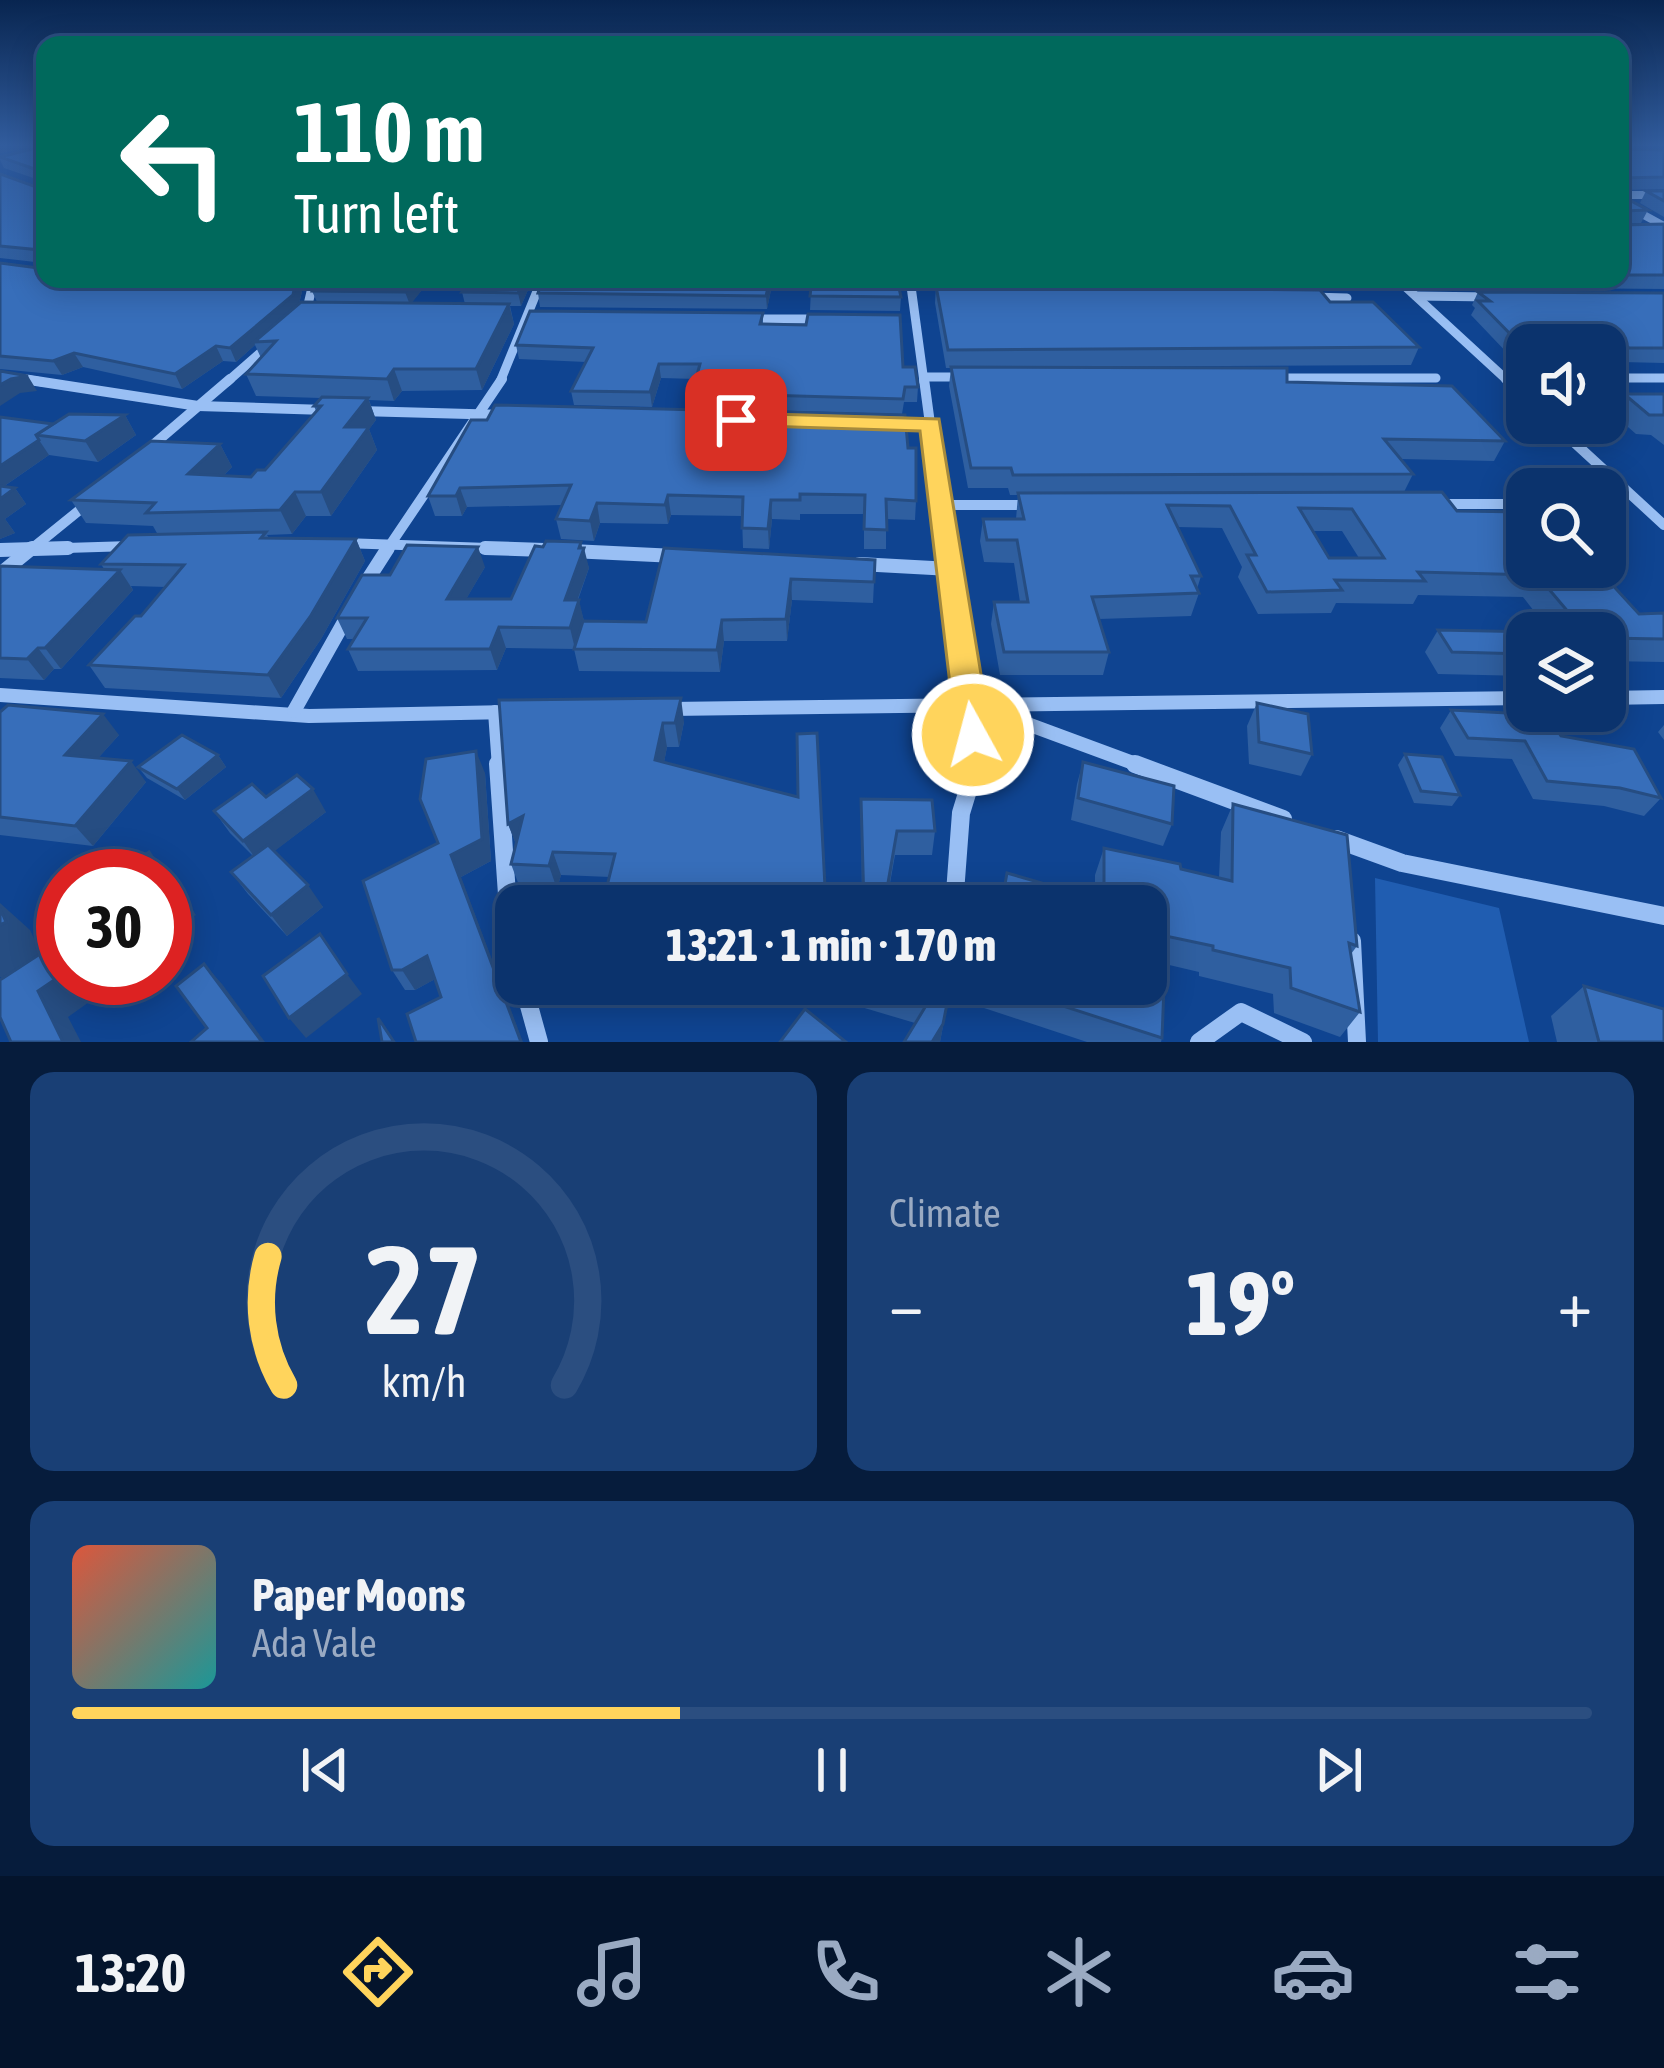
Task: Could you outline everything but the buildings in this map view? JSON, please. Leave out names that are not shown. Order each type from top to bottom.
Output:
[{"type":"street","points":[[1629,197],[1664,195]]},
{"type":"street","points":[[1629,204],[1664,229]]},
{"type":"street","points":[[1642,231],[1664,229]]},
{"type":"street","points":[[144,453],[306,313],[312,288]]},
{"type":"street","points":[[294,712],[388,542],[473,415],[497,390],[538,288]]},
{"type":"street","points":[[912,288],[977,768],[961,813],[956,885]]},
{"type":"street","points":[[1407,288],[1506,379]]},
{"type":"street","points":[[913,294],[936,294]]},
{"type":"street","points":[[1415,296],[1506,297]]},
{"type":"street","points":[[1301,297],[1347,298]]},
{"type":"street","points":[[306,313],[328,314]]},
{"type":"street","points":[[503,317],[548,317]]},
{"type":"street","points":[[731,319],[823,320]]},
{"type":"street","points":[[892,320],[915,320]]},
{"type":"street","points":[[0,375],[198,406],[519,416]]},
{"type":"street","points":[[924,376],[970,377]]},
{"type":"street","points":[[1250,378],[1436,378]]},
{"type":"street","points":[[1626,378],[1664,378]]},
{"type":"street","points":[[887,424],[931,424]]},
{"type":"street","points":[[1576,444],[1664,525]]},
{"type":"street","points":[[0,574],[91,500]]},
{"type":"street","points":[[1433,504],[1506,504]]},
{"type":"street","points":[[1640,504],[1664,504]]},
{"type":"street","points":[[941,505],[1035,505]]},
{"type":"street","points":[[318,543],[693,556]]},
{"type":"street","points":[[0,550],[154,545]]},
{"type":"street","points":[[834,563],[951,568]]},
{"type":"street","points":[[0,695],[309,716],[519,712]]},
{"type":"street","points":[[1626,698],[1664,697]]},
{"type":"street","points":[[661,709],[1506,698]]},
{"type":"street","points":[[969,703],[1302,826]]},
{"type":"street","points":[[495,712],[506,885]]},
{"type":"street","points":[[1324,835],[1402,862],[1664,916]]},
{"type":"street","points":[[1347,843],[1348,865]]},
{"type":"street","points":[[1350,909],[1357,1042]]},
{"type":"street","points":[[529,1005],[539,1042]]},
{"type":"street","points":[[1199,1042],[1231,1017],[1249,1012],[1303,1042]]},
{"type":"shaded area","points":[[1375,878],[1499,908],[1529,1042],[1378,1042]]},
{"type":"route","points":[[736,420],[931,424],[973,735]]}]
